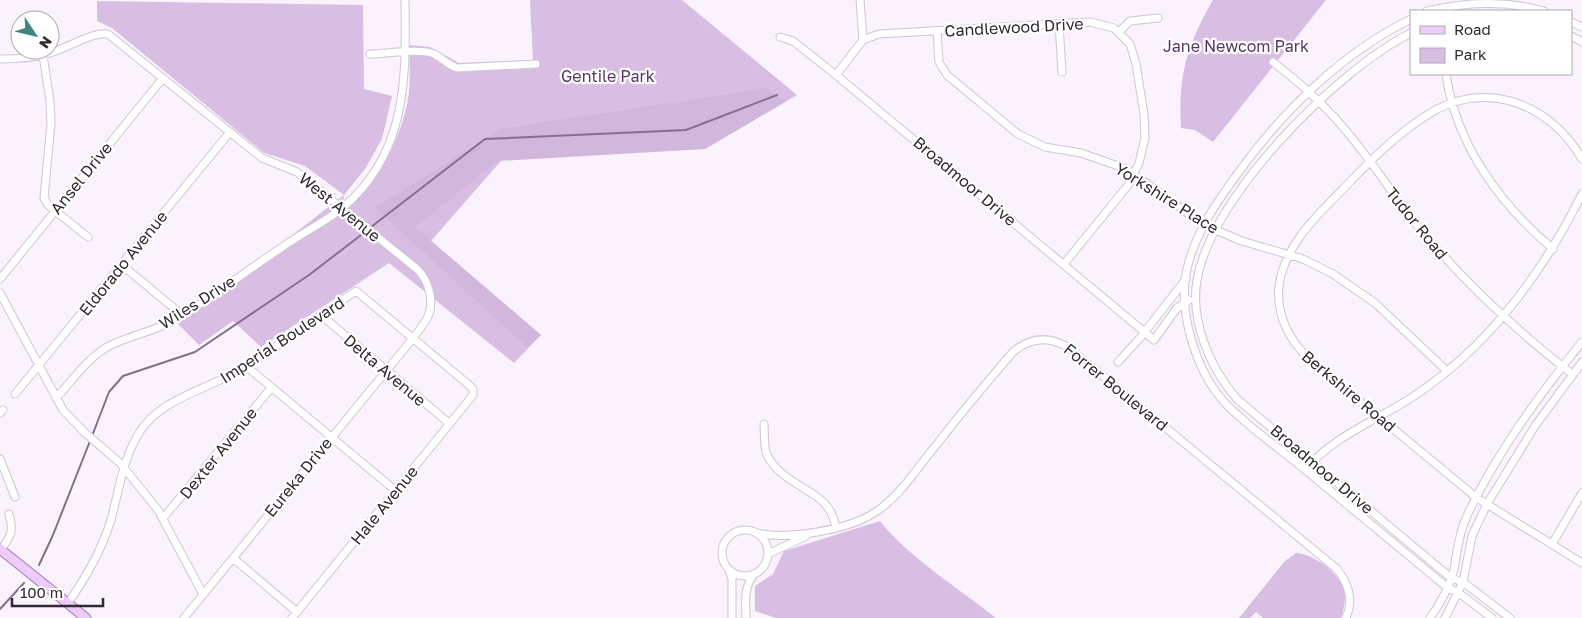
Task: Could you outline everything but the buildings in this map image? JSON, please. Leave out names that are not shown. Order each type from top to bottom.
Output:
[{"type":"main road","points":[[0,549],[86,618]]},
{"type":"street","name":"Wiles Drive","points":[[56,398],[105,348],[157,328],[182,315],[342,208],[372,176],[392,138],[401,109],[406,53],[405,0]]},
{"type":"street","points":[[836,75],[863,40],[860,0]]},
{"type":"street","points":[[1441,10],[1455,4],[1496,2],[1539,10]]},
{"type":"street","points":[[1064,264],[1129,184],[1134,174],[1145,138],[1144,114],[1133,52],[1119,32],[1130,21],[1158,18]]},
{"type":"street","points":[[1118,362],[1145,332],[1186,279],[1188,266],[1204,225],[1246,162],[1309,92],[1360,48],[1410,20]]},
{"type":"street","name":"Candlewood Drive","points":[[863,40],[876,34],[1059,24],[1099,23],[1119,32]]},
{"type":"street","points":[[1059,24],[1062,72]]},
{"type":"street","name":"Yorkshire Place","points":[[937,31],[939,62],[947,75],[1018,134],[1045,147],[1097,157],[1134,174],[1204,225],[1242,241],[1290,254],[1318,266],[1361,292],[1446,371]]},
{"type":"street","name":"West Avenue","points":[[60,49],[104,33],[113,37],[262,158],[298,172],[423,274],[431,295],[429,313],[414,337]]},
{"type":"street","points":[[1215,230],[1256,170],[1318,102],[1368,58],[1410,34]]},
{"type":"street","name":"Broadmoor Drive","points":[[780,37],[794,40],[1145,332]]},
{"type":"street","points":[[370,54],[425,52],[435,55],[448,65],[457,68],[536,64]]},
{"type":"street","points":[[44,60],[51,123],[44,198],[48,206],[88,237]]},
{"type":"street","name":"Tudor Road","points":[[1273,62],[1309,92],[1335,118],[1435,247],[1504,316],[1572,374]]},
{"type":"street","points":[[1446,75],[1452,103],[1464,134],[1489,181],[1525,224],[1553,249]]},
{"type":"street","name":"Ansel Drive","points":[[0,279],[164,78]]},
{"type":"street","name":"Berkshire Road","points":[[1582,159],[1565,133],[1548,119],[1530,108],[1510,101],[1488,98],[1468,99],[1452,103],[1424,116],[1370,162],[1323,210],[1290,254],[1283,267],[1279,288],[1279,309],[1286,329],[1300,351],[1477,498],[1582,563]]},
{"type":"street","name":"Eldorado Avenue","points":[[15,394],[230,132]]},
{"type":"street","points":[[1305,470],[1312,461],[1339,441],[1412,397],[1446,371],[1504,316],[1527,288],[1553,249],[1582,194]]},
{"type":"street","name":"Broadmoor Drive","points":[[1215,230],[1197,279],[1197,299],[1200,329],[1207,350],[1229,390],[1450,583],[1461,587],[1492,618]]},
{"type":"street","points":[[122,265],[182,315]]},
{"type":"street","name":"Broadmoor Drive","points":[[1186,279],[1186,301],[1190,331],[1196,354],[1220,397],[1229,407],[1305,470],[1450,583],[1461,587],[1510,618]]},
{"type":"street","name":"Imperial Boulevard","points":[[68,603],[105,538],[124,468],[139,432],[154,414],[173,402],[225,379],[356,291],[414,337]]},
{"type":"street","points":[[0,293],[56,398],[67,414],[84,432],[124,468],[164,517],[203,594]]},
{"type":"street","points":[[1145,332],[1154,340],[1177,308],[1186,301],[1197,299]]},
{"type":"street","name":"Delta Avenue","points":[[321,315],[386,372],[450,424]]},
{"type":"street","name":"Eureka Drive","points":[[184,618],[414,337]]},
{"type":"street","name":"Hale Avenue","points":[[292,618],[474,392],[469,385],[414,337]]},
{"type":"street","name":"Forrer Boulevard","points":[[732,618],[732,579],[722,554],[727,539],[736,532],[743,530],[770,536],[811,533],[862,520],[887,503],[1013,352],[1030,341],[1049,339],[1069,348],[1337,569],[1350,593],[1350,605],[1346,618]]},
{"type":"street","points":[[1430,618],[1450,583],[1460,532],[1477,498],[1525,419],[1582,342]]},
{"type":"street","points":[[1445,618],[1461,587],[1472,536],[1487,504],[1535,426],[1582,362]]},
{"type":"street","points":[[246,366],[396,491]]},
{"type":"street","name":"Dexter Avenue","points":[[164,517],[271,388]]},
{"type":"street","points":[[764,424],[765,445],[769,458],[797,485],[825,504],[833,515],[836,527]]},
{"type":"street","points":[[0,459],[15,497]]},
{"type":"street","points":[[1552,544],[1582,493]]},
{"type":"street","points":[[0,549],[8,539],[13,527],[9,514]]},
{"type":"street","points":[[756,533],[767,545],[768,554]]},
{"type":"street","name":"Forrer Boulevard","points":[[746,618],[745,595],[747,583],[754,574],[762,569],[768,554],[811,533]]},
{"type":"street","points":[[233,558],[297,612]]},
{"type":"street","points":[[728,568],[738,575],[754,574]]},
{"type":"green space","name":"Gentile Park","points":[[530,0],[682,0],[797,95],[705,149],[507,154],[431,241],[541,335],[514,363],[389,263],[261,347],[233,321],[199,345],[178,324],[344,195],[342,208],[347,208],[369,186],[394,144],[405,114],[408,99],[410,45],[430,47],[459,63],[533,60]]},
{"type":"green space","name":"Jane Newcom Park","points":[[1213,0],[1326,0],[1213,142],[1195,130],[1181,128],[1180,109],[1186,61],[1204,16]]},
{"type":"green space","points":[[97,1],[363,5],[364,89],[392,96],[382,139],[365,169],[344,195],[305,166],[264,153],[112,28],[97,21]]},
{"type":"green space","points":[[880,521],[920,560],[996,618],[776,618],[755,611],[755,586],[773,574],[784,551]]},
{"type":"green space","points":[[1296,553],[1310,556],[1323,564],[1340,581],[1345,595],[1341,618],[1263,618],[1256,612],[1250,618],[1239,618],[1285,561]]},
{"type":"shaded area","points":[[767,88],[785,102],[705,149],[498,161],[415,227],[541,335],[527,347],[375,208],[500,129]]},
{"type":"waterway","points":[[371,227],[485,139],[686,130],[777,95]]},
{"type":"waterway","points":[[92,436],[109,392],[123,376],[195,352],[309,275],[365,232]]},
{"type":"waterway","points":[[39,565],[53,535],[90,441]]},
{"type":"waterway","points":[[0,609],[24,583]]}]
